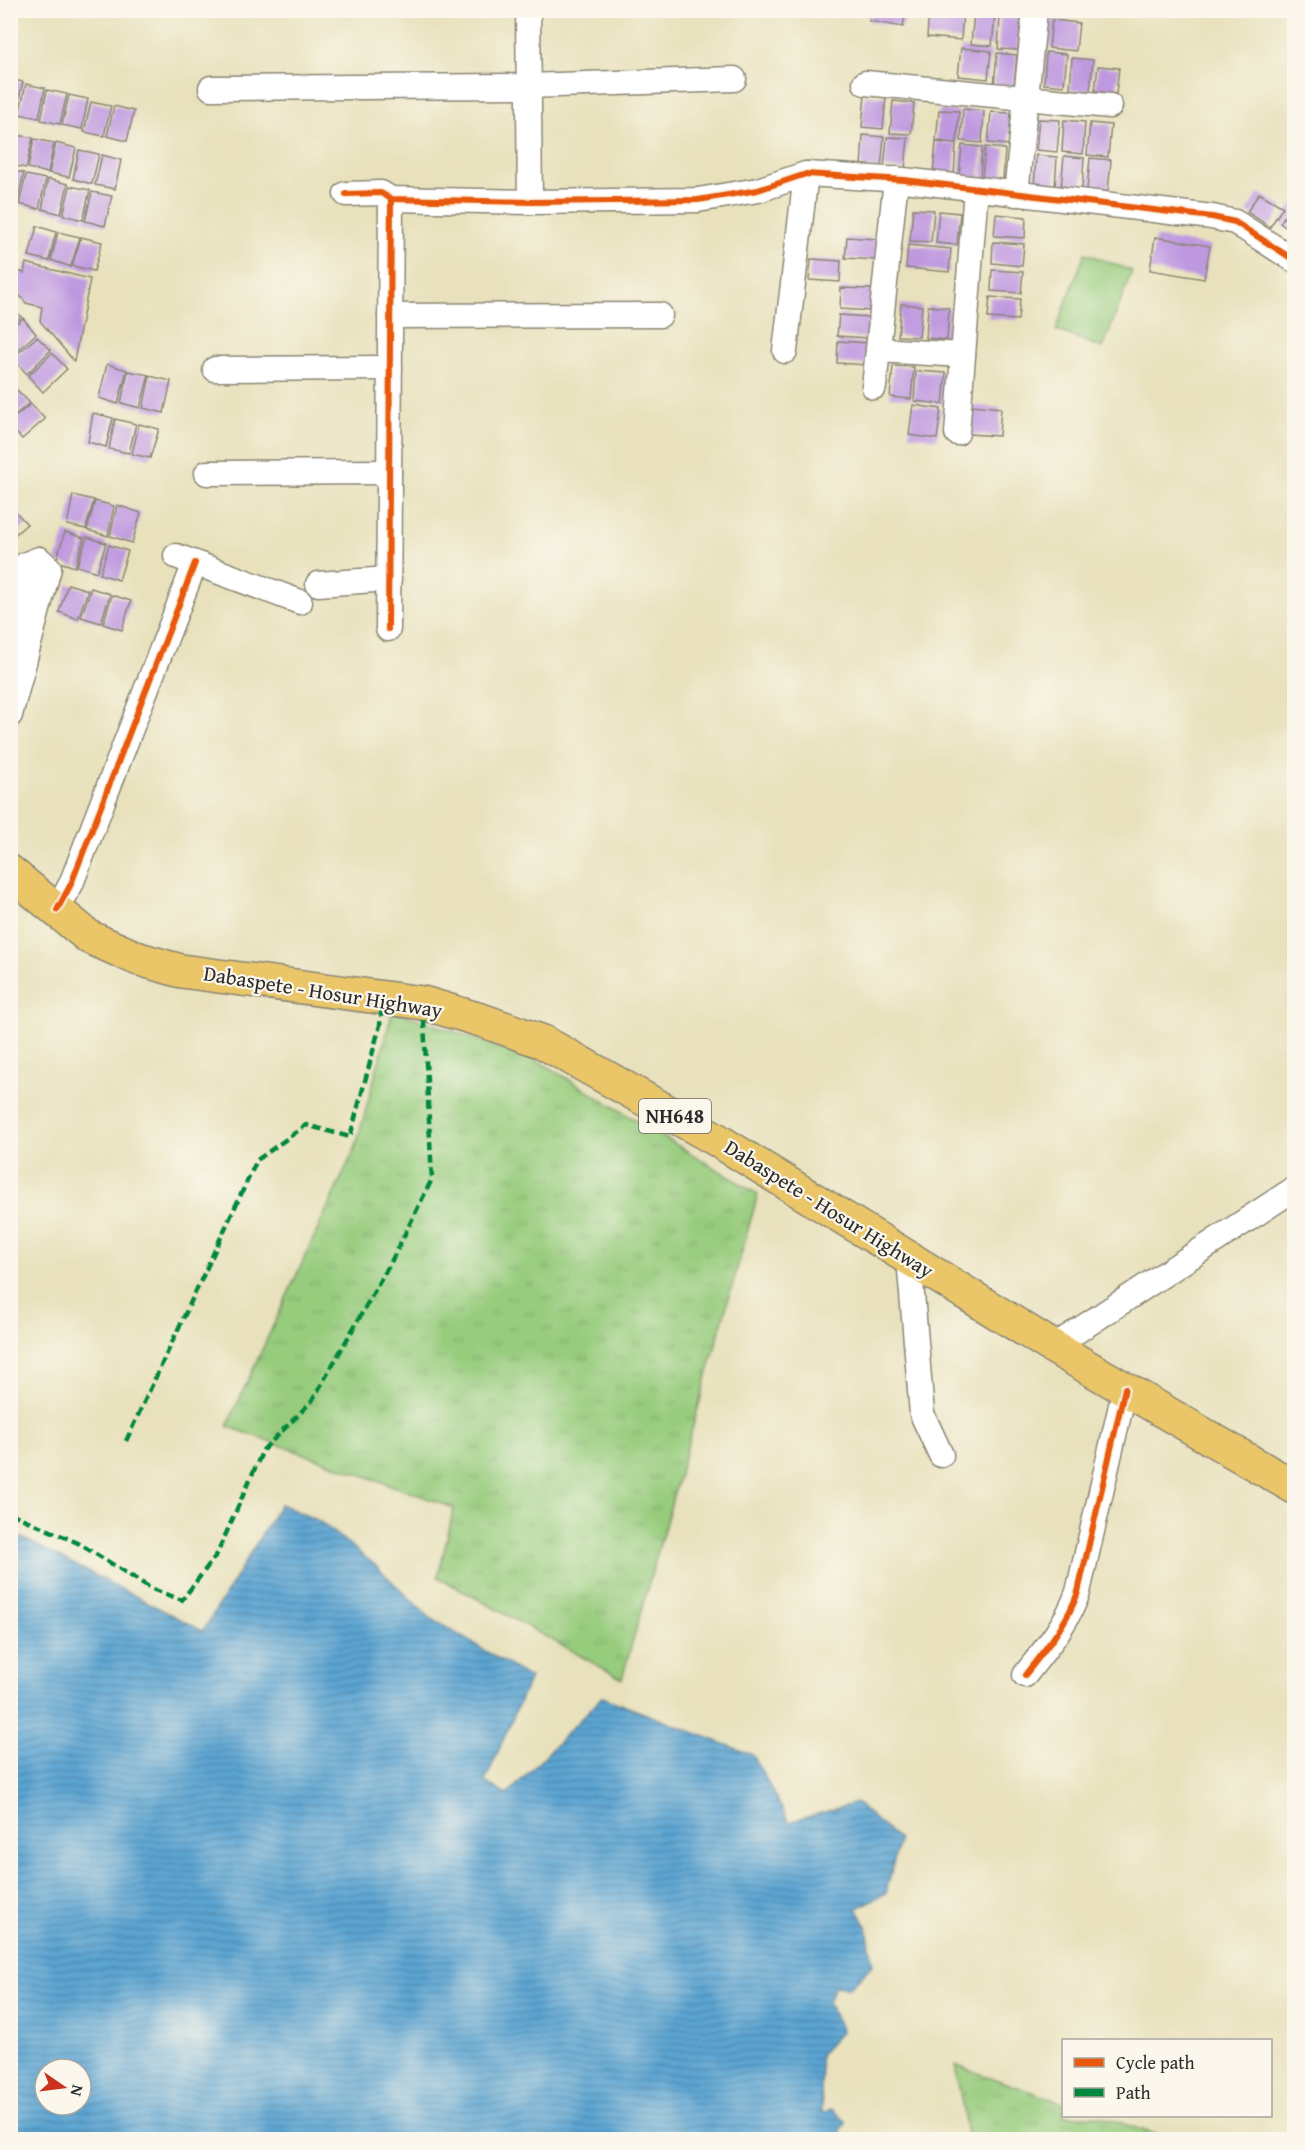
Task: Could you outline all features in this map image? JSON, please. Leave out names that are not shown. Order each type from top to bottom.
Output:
[{"type":"highway","name":"Dabaspete - Hosur Highway","points":[[10,872],[89,937],[139,959],[181,971],[423,1003],[543,1042],[714,1138],[1053,1347],[1294,1487]]},
{"type":"street","points":[[528,10],[530,202]]},
{"type":"street","points":[[1016,194],[1035,10]]},
{"type":"street","points":[[211,88],[528,86],[734,79]]},
{"type":"street","points":[[865,83],[1110,106]]},
{"type":"street","points":[[785,351],[806,174]]},
{"type":"street","points":[[346,194],[381,193],[391,199],[530,202],[698,200],[758,190],[806,174],[896,179],[1212,217],[1235,222],[1294,260]]},
{"type":"street","points":[[874,387],[896,179]]},
{"type":"street","points":[[957,433],[976,189]]},
{"type":"street","points":[[388,629],[391,199]]},
{"type":"street","points":[[390,316],[660,315]]},
{"type":"street","points":[[878,350],[963,355]]},
{"type":"street","points":[[215,369],[390,368]]},
{"type":"street","points":[[207,473],[389,472]]},
{"type":"street","points":[[10,627],[26,564],[39,559],[49,568],[10,715]]},
{"type":"street","points":[[57,910],[71,884],[186,559],[300,602]]},
{"type":"street","points":[[318,584],[389,579]]},
{"type":"street","points":[[1053,1347],[1294,1189]]},
{"type":"street","points":[[909,1258],[922,1414],[941,1455]]},
{"type":"street","points":[[1026,1675],[1060,1630],[1072,1609],[1078,1592],[1125,1388]]},
{"type":"green space","points":[[1085,253],[1132,271],[1103,348],[1056,330]]},
{"type":"green space","points":[[393,1010],[540,1062],[758,1194],[622,1679],[438,1577],[454,1508],[227,1426],[356,1146]]},
{"type":"green space","points":[[955,2065],[1062,2103],[1062,2117],[1103,2117],[1169,2139],[968,2139]]},
{"type":"water","points":[[280,1504],[319,1521],[374,1564],[429,1617],[530,1678],[485,1782],[507,1795],[602,1697],[753,1755],[789,1822],[856,1803],[899,1840],[886,1893],[857,1908],[867,1927],[873,1964],[849,1988],[835,1986],[828,2002],[842,2031],[820,2055],[822,2113],[832,2109],[847,2122],[841,2129],[841,2139],[11,2139],[11,1532],[203,1631]]},
{"type":"building","points":[[871,10],[906,10],[903,27],[869,21]]},
{"type":"building","points":[[929,10],[963,10],[961,40],[927,37]]},
{"type":"building","points":[[974,12],[995,14],[992,46],[971,44]]},
{"type":"building","points":[[1000,17],[1021,19],[1018,50],[998,49]]},
{"type":"building","points":[[1052,20],[1079,23],[1076,51],[1049,48]]},
{"type":"building","points":[[961,48],[991,51],[988,79],[958,76]]},
{"type":"building","points":[[1046,52],[1067,54],[1064,86],[1044,84]]},
{"type":"building","points":[[997,53],[1017,55],[1014,87],[994,85]]},
{"type":"building","points":[[1072,58],[1093,60],[1090,91],[1070,90]]},
{"type":"building","points":[[1098,66],[1119,68],[1116,94],[1095,91]]},
{"type":"building","points":[[10,79],[23,82],[16,112],[10,111]]},
{"type":"building","points":[[26,84],[45,88],[39,118],[19,114]]},
{"type":"building","points":[[47,90],[67,94],[60,124],[41,120]]},
{"type":"building","points":[[69,95],[88,99],[82,129],[62,125]]},
{"type":"building","points":[[865,95],[886,97],[883,129],[862,127]]},
{"type":"building","points":[[893,101],[914,103],[911,134],[890,133]]},
{"type":"building","points":[[91,102],[111,106],[104,136],[84,132]]},
{"type":"building","points":[[114,106],[134,111],[127,141],[107,136]]},
{"type":"building","points":[[963,109],[984,111],[982,143],[961,141]]},
{"type":"building","points":[[939,110],[959,111],[957,143],[936,141]]},
{"type":"building","points":[[991,112],[1011,113],[1009,145],[988,143]]},
{"type":"building","points":[[1039,119],[1060,120],[1057,152],[1036,150]]},
{"type":"building","points":[[1064,120],[1085,122],[1083,154],[1062,152]]},
{"type":"building","points":[[1090,123],[1111,125],[1108,157],[1087,155]]},
{"type":"building","points":[[13,134],[33,138],[26,168],[10,165],[10,145]]},
{"type":"building","points":[[863,135],[884,137],[881,169],[861,167]]},
{"type":"building","points":[[887,137],[908,138],[905,170],[884,168]]},
{"type":"building","points":[[34,139],[54,143],[48,173],[28,168]]},
{"type":"building","points":[[936,142],[956,144],[954,176],[933,174]]},
{"type":"building","points":[[56,143],[76,148],[69,177],[49,173]]},
{"type":"building","points":[[962,145],[982,147],[980,178],[959,177]]},
{"type":"building","points":[[985,147],[1005,149],[1003,181],[982,179]]},
{"type":"building","points":[[79,150],[99,154],[92,184],[73,179]]},
{"type":"building","points":[[102,155],[121,160],[115,189],[95,185]]},
{"type":"building","points":[[1036,155],[1057,157],[1055,188],[1034,187]]},
{"type":"building","points":[[1064,156],[1084,158],[1082,190],[1061,188]]},
{"type":"building","points":[[1090,158],[1111,160],[1108,192],[1087,190]]},
{"type":"building","points":[[10,170],[24,173],[17,203],[10,201]]},
{"type":"building","points":[[26,175],[46,179],[39,209],[19,204]]},
{"type":"building","points":[[48,179],[68,184],[61,214],[42,209]]},
{"type":"building","points":[[70,186],[90,190],[83,220],[63,215]]},
{"type":"building","points":[[92,192],[112,196],[105,226],[85,221]]},
{"type":"building","points":[[1259,193],[1283,207],[1270,227],[1247,212]]},
{"type":"building","points":[[1294,202],[1294,233],[1280,223]]},
{"type":"building","points":[[913,209],[934,210],[931,242],[910,241]]},
{"type":"building","points":[[939,211],[960,213],[957,245],[936,243]]},
{"type":"building","points":[[996,214],[1026,217],[1025,238],[994,236]]},
{"type":"building","points":[[37,226],[56,232],[49,261],[29,256]]},
{"type":"building","points":[[58,232],[80,237],[71,267],[51,260]]},
{"type":"building","points":[[81,237],[102,242],[94,271],[72,266]]},
{"type":"building","points":[[847,237],[877,239],[876,260],[845,258]]},
{"type":"building","points":[[1155,237],[1210,246],[1204,279],[1150,270]]},
{"type":"building","points":[[993,242],[1024,244],[1022,266],[992,263]]},
{"type":"building","points":[[908,245],[951,249],[949,272],[906,268]]},
{"type":"building","points":[[811,259],[841,261],[840,282],[809,280]]},
{"type":"building","points":[[26,263],[90,279],[74,361],[40,321],[42,307],[26,303],[10,284],[10,269],[24,273]]},
{"type":"building","points":[[992,270],[1023,272],[1021,293],[991,291]]},
{"type":"building","points":[[841,288],[872,289],[871,311],[840,309]]},
{"type":"building","points":[[990,297],[1020,299],[1018,320],[988,318]]},
{"type":"building","points":[[901,304],[922,306],[919,337],[898,336]]},
{"type":"building","points":[[10,305],[21,317],[10,326]]},
{"type":"building","points":[[928,306],[949,308],[947,340],[926,338]]},
{"type":"building","points":[[839,315],[869,317],[868,338],[837,336]]},
{"type":"building","points":[[23,318],[36,334],[10,357],[10,329]]},
{"type":"building","points":[[37,337],[51,350],[27,374],[12,358]]},
{"type":"building","points":[[838,341],[869,343],[867,365],[837,363]]},
{"type":"building","points":[[52,353],[67,369],[43,392],[28,376]]},
{"type":"building","points":[[107,364],[127,370],[118,404],[99,398]]},
{"type":"building","points":[[893,366],[914,367],[911,399],[890,397]]},
{"type":"building","points":[[128,371],[149,375],[140,408],[121,403]]},
{"type":"building","points":[[916,371],[946,373],[943,404],[914,401]]},
{"type":"building","points":[[150,376],[171,381],[164,413],[143,408]]},
{"type":"building","points":[[14,387],[30,403],[10,419],[10,390]]},
{"type":"building","points":[[31,404],[45,419],[22,439],[10,427],[10,421]]},
{"type":"building","points":[[913,405],[941,409],[937,439],[909,435]]},
{"type":"building","points":[[971,405],[1001,408],[999,436],[968,434]]},
{"type":"building","points":[[93,413],[113,418],[106,447],[88,442]]},
{"type":"building","points":[[115,419],[136,424],[129,453],[109,449]]},
{"type":"building","points":[[139,424],[159,429],[150,458],[132,454]]},
{"type":"building","points":[[73,495],[94,500],[86,529],[67,525]]},
{"type":"building","points":[[95,501],[114,506],[108,536],[87,530]]},
{"type":"building","points":[[117,505],[141,513],[132,543],[110,536]]},
{"type":"building","points":[[13,509],[27,524],[10,539],[10,511]]},
{"type":"building","points":[[65,532],[84,538],[75,567],[56,561]]},
{"type":"building","points":[[87,537],[106,543],[97,572],[77,566]]},
{"type":"building","points":[[109,545],[128,551],[119,580],[100,574]]},
{"type":"building","points":[[68,584],[88,590],[78,619],[59,612]]},
{"type":"building","points":[[91,588],[110,594],[101,623],[81,617]]},
{"type":"building","points":[[112,595],[131,601],[122,630],[103,624]]},
{"type":"marked path","points":[[126,1441],[257,1160],[306,1125],[350,1137],[380,1025],[383,997]]},
{"type":"marked path","points":[[10,1513],[78,1543],[152,1589],[182,1600],[217,1554],[263,1450],[312,1401],[391,1262],[432,1179],[423,1003]]},
{"type":"cycle path","points":[[346,194],[381,193],[391,199],[530,202],[698,200],[758,190],[806,174],[904,180],[1212,217],[1235,222],[1294,260]]},
{"type":"cycle path","points":[[388,629],[391,199]]},
{"type":"cycle path","points":[[57,910],[71,884],[195,563]]},
{"type":"cycle path","points":[[1025,1675],[1062,1625],[1078,1592],[1125,1388]]}]
